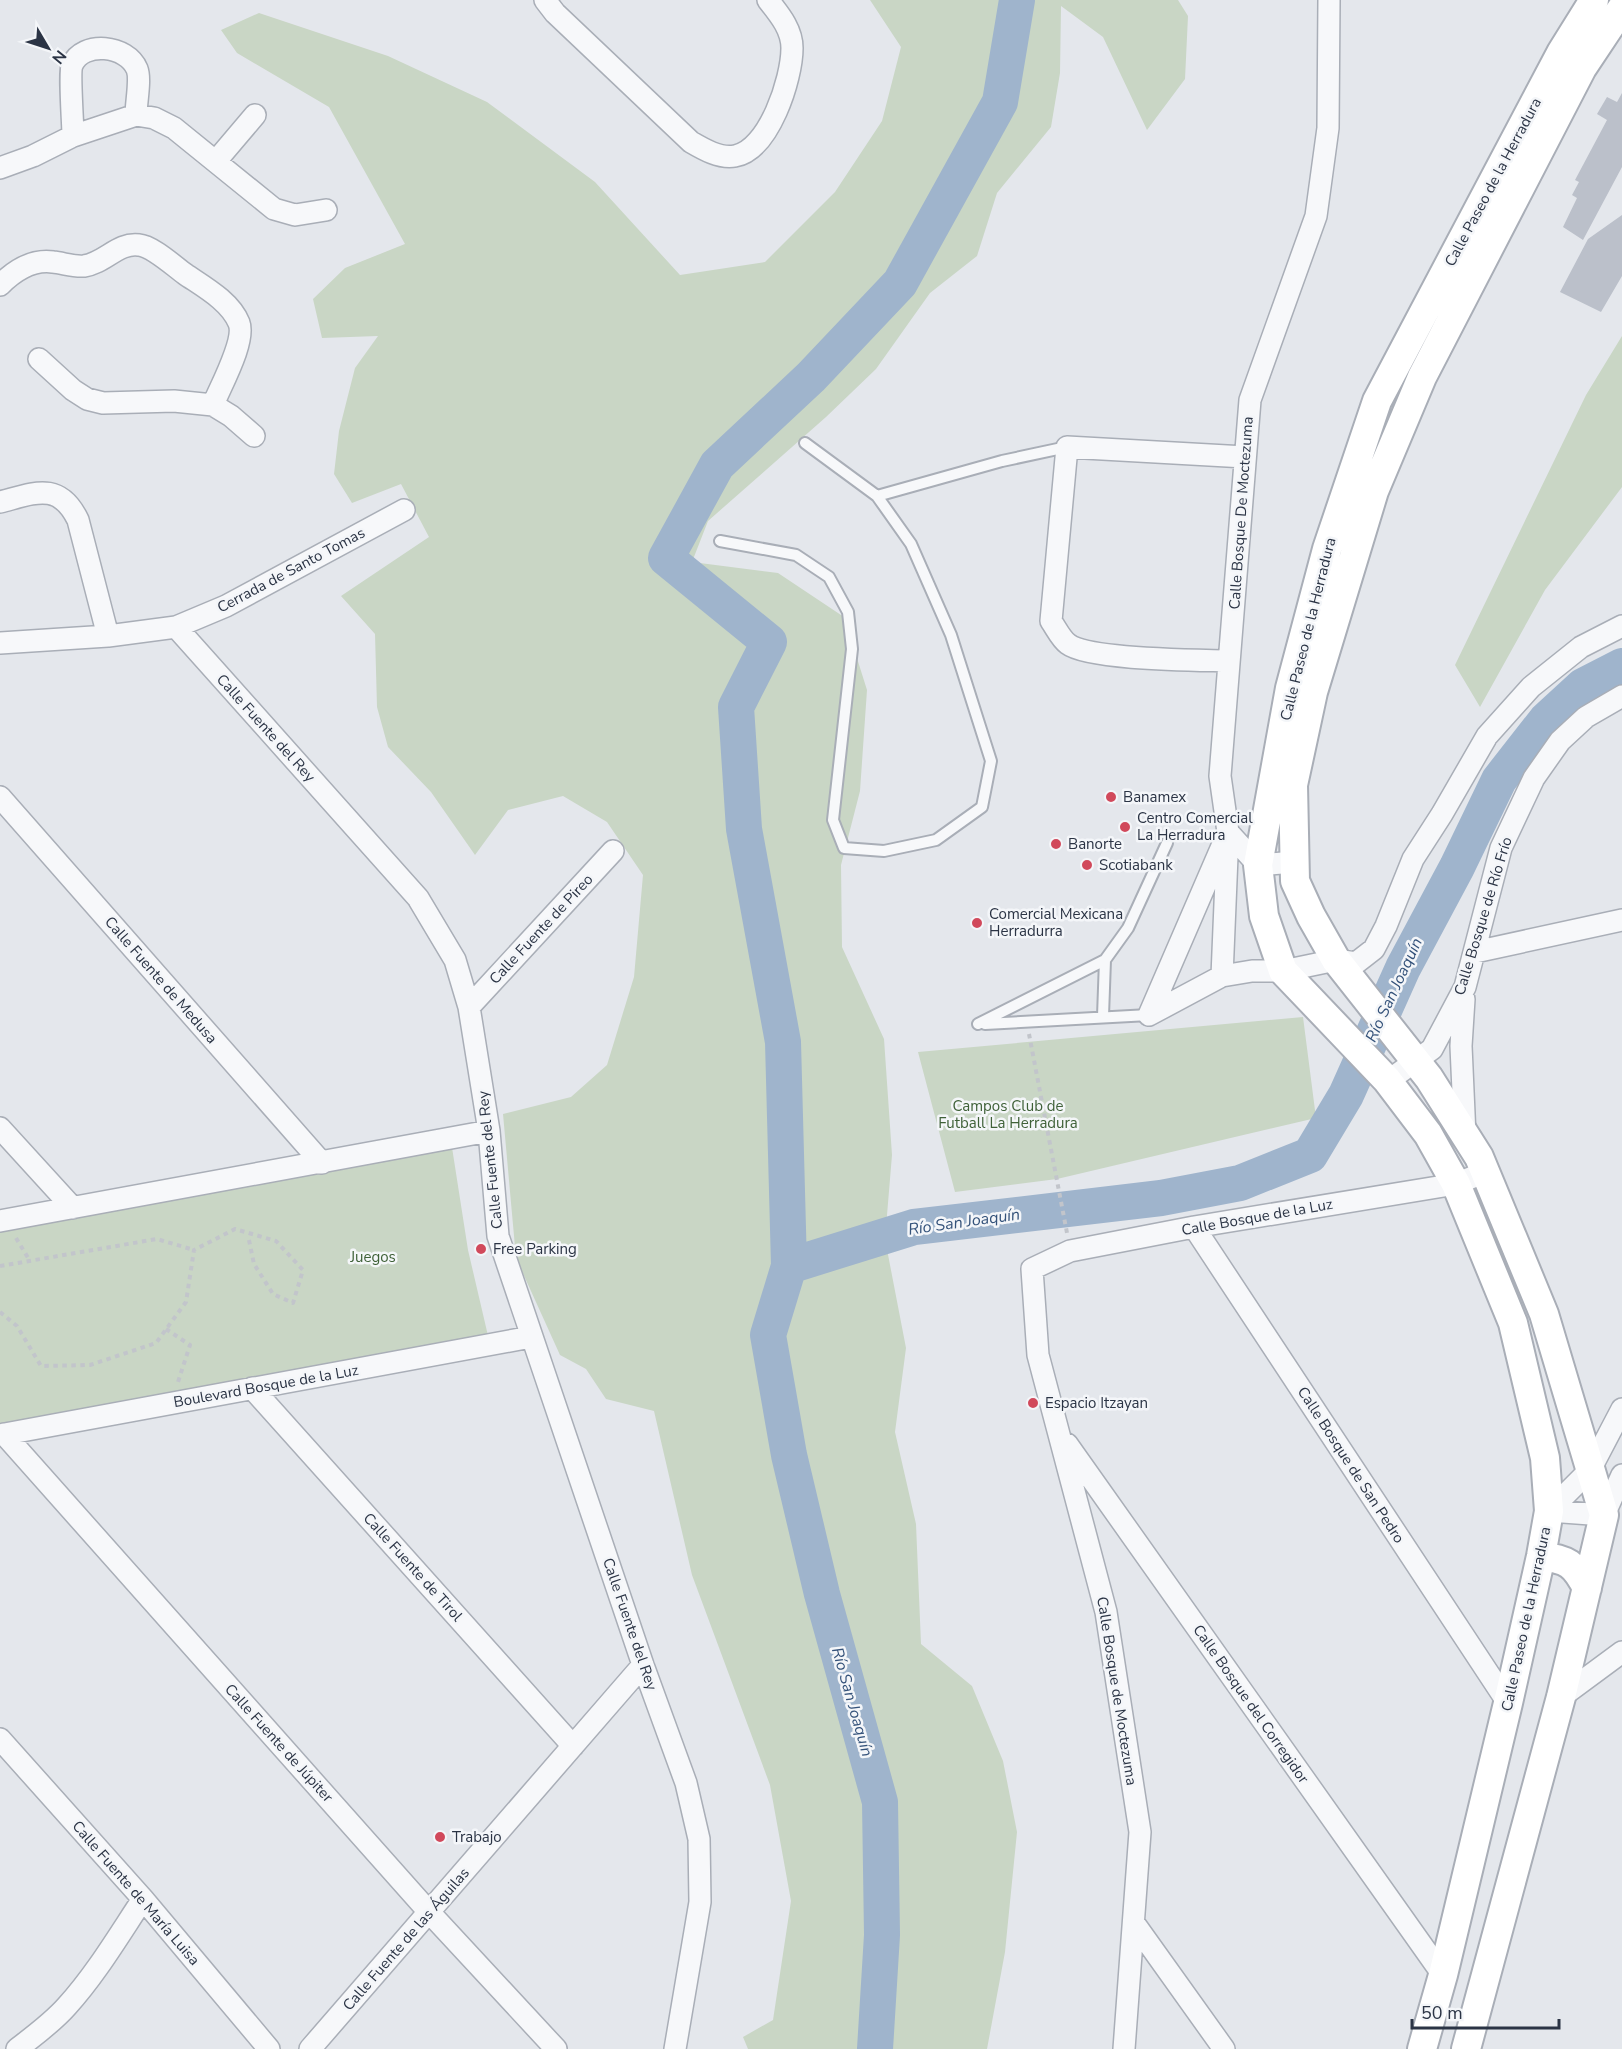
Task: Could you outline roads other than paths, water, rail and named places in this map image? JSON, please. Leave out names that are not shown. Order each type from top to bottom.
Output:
[{"type":"main road","name":"Calle Paseo de la Herradura","points":[[1422,2049],[1443,1975],[1541,1556],[1549,1511],[1545,1458],[1513,1323],[1456,1184],[1428,1134],[1388,1081],[1283,971],[1264,916],[1257,865],[1290,688],[1327,549],[1377,401],[1561,53],[1594,0]]},
{"type":"main road","name":"Calle Paseo de la Herradura","points":[[1604,1515],[1544,1314],[1479,1157],[1429,1078],[1336,961],[1295,881],[1293,785],[1313,692],[1374,491],[1422,378],[1468,287],[1582,68],[1622,8]]},
{"type":"main road","points":[[1466,2049],[1561,1697],[1604,1515]]},
{"type":"main road","points":[[1541,1556],[1564,1560],[1574,1567],[1587,1588]]},
{"type":"street","points":[[545,0],[555,13],[691,142],[710,152],[734,156],[756,145],[770,126],[789,76],[792,46],[784,20],[768,0]]},
{"type":"street","name":"Calle Bosque De Moctezuma","points":[[1222,976],[1228,832],[1220,776],[1250,400],[1316,216],[1327,136],[1329,0]]},
{"type":"street","points":[[73,136],[71,67],[78,57],[89,49],[102,48],[127,55],[134,62],[138,71],[136,115]]},
{"type":"street","points":[[0,168],[33,156],[73,136],[136,115],[154,118],[174,128],[274,209],[295,215],[326,210]]},
{"type":"street","points":[[216,161],[255,115]]},
{"type":"street","points":[[0,285],[13,273],[34,263],[49,261],[84,266],[102,261],[125,246],[141,245],[156,253],[214,294],[231,311],[240,325],[239,341],[213,405]]},
{"type":"street","points":[[39,358],[73,390],[87,399],[103,403],[174,401],[213,405],[231,416],[254,436]]},
{"type":"street","points":[[1230,661],[1174,660],[1092,653],[1068,644],[1051,621],[1067,447],[1245,457]]},
{"type":"street","points":[[0,502],[40,492],[57,495],[71,505],[78,520],[108,636]]},
{"type":"street","name":"Cerrada de Santo Tomas","points":[[176,627],[226,606],[404,510]]},
{"type":"street","points":[[1149,1015],[1222,976],[1251,971],[1283,971],[1336,961],[1356,963],[1374,949],[1386,926],[1413,859],[1487,736],[1531,687],[1581,647],[1622,626]]},
{"type":"street","points":[[0,643],[108,636],[176,627]]},
{"type":"street","name":"Calle Fuente del Rey","points":[[176,627],[418,898],[455,960],[469,1007],[489,1131],[498,1236],[686,1782],[699,1839],[700,1902],[675,2049]]},
{"type":"street","name":"Calle Bosque de Río Frío","points":[[1388,1081],[1432,1049],[1465,987],[1501,848],[1533,778],[1566,735],[1586,717],[1622,696]]},
{"type":"street","name":"Calle Fuente de Medusa","points":[[0,797],[322,1162]]},
{"type":"street","points":[[1149,1015],[1228,832],[1257,865],[1294,862]]},
{"type":"street","name":"Calle Fuente de Pireo","points":[[469,1007],[613,851]]},
{"type":"street","points":[[1475,952],[1622,920]]},
{"type":"street","name":"Calle Paseo de la Herradura","points":[[1465,987],[1461,1046],[1466,1136]]},
{"type":"street","points":[[0,1128],[73,1208]]},
{"type":"street","points":[[0,1221],[489,1131]]},
{"type":"street","name":"Calle Bosque de la Luz","points":[[1032,1269],[1070,1251],[1194,1227],[1456,1184],[1485,1172]]},
{"type":"street","name":"Calle Bosque de San Pedro","points":[[1194,1227],[1508,1703]]},
{"type":"street","name":"Calle Bosque de Moctezuma","points":[[1032,1269],[1038,1355],[1106,1612],[1140,1833],[1124,2049]]},
{"type":"street","name":"Boulevard Bosque de la Luz","points":[[2,1435],[531,1337]]},
{"type":"street","name":"Calle Fuente de Tirol","points":[[252,1389],[573,1746]]},
{"type":"street","points":[[1549,1511],[1590,1470],[1622,1409]]},
{"type":"street","name":"Calle Bosque del Corregidor","points":[[1059,1432],[1443,1975]]},
{"type":"street","name":"Calle Fuente de Júpiter","points":[[2,1435],[429,1912],[556,2049]]},
{"type":"street","points":[[1549,1511],[1604,1515],[1622,1475]]},
{"type":"street","points":[[1561,1697],[1614,1657]]},
{"type":"street","name":"Calle Fuente de las Águilas","points":[[310,2049],[644,1665]]},
{"type":"street","name":"Calle Fuente de María Luisa","points":[[0,1739],[143,1899],[269,2049]]},
{"type":"street","points":[[17,2049],[42,2030],[67,2006],[107,1953],[143,1899]]},
{"type":"street","points":[[1134,1923],[1224,2049]]},
{"type":"lane","points":[[720,541],[796,555],[829,577],[848,612],[852,649],[833,820],[844,849],[884,851],[936,840],[982,807],[991,760],[948,628],[911,544],[877,496],[805,443]]},
{"type":"lane","points":[[877,496],[1002,461],[1067,447]]},
{"type":"lane","points":[[1149,1015],[978,1024],[1105,960],[1128,928],[1167,843]]},
{"type":"lane","points":[[1103,1016],[1105,960]]},
{"type":"waterway","points":[[875,2049],[882,1935],[880,1802],[822,1594],[789,1455],[768,1335],[789,1266],[783,1042],[744,829],[736,707],[769,642],[666,558],[717,465],[811,377],[900,283],[1000,102],[1017,0]]},
{"type":"waterway","name":"Río San Joaquín","points":[[789,1266],[914,1227],[1161,1198],[1240,1183],[1310,1155],[1346,1095],[1403,968],[1457,867],[1499,780],[1546,720],[1583,686],[1622,666]]},
{"type":"place","name":"Banamex","points":[[1111,797]]},
{"type":"place","name":"Centro Comercial La Herradura","points":[[1125,827]]},
{"type":"place","name":"Banorte","points":[[1056,844]]},
{"type":"place","name":"Scotiabank","points":[[1087,865]]},
{"type":"place","name":"Comercial Mexicana Herradurra","points":[[977,923]]},
{"type":"place","name":"Free Parking","points":[[481,1249]]},
{"type":"place","name":"Espacio Itzayan","points":[[1033,1403]]},
{"type":"place","name":"Trabajo","points":[[440,1837]]},
{"type":"park label","name":"Campos Club de Futball La Herradura","points":[[1008,1114]]},
{"type":"park label","name":"Juegos","points":[[373,1257]]}]
